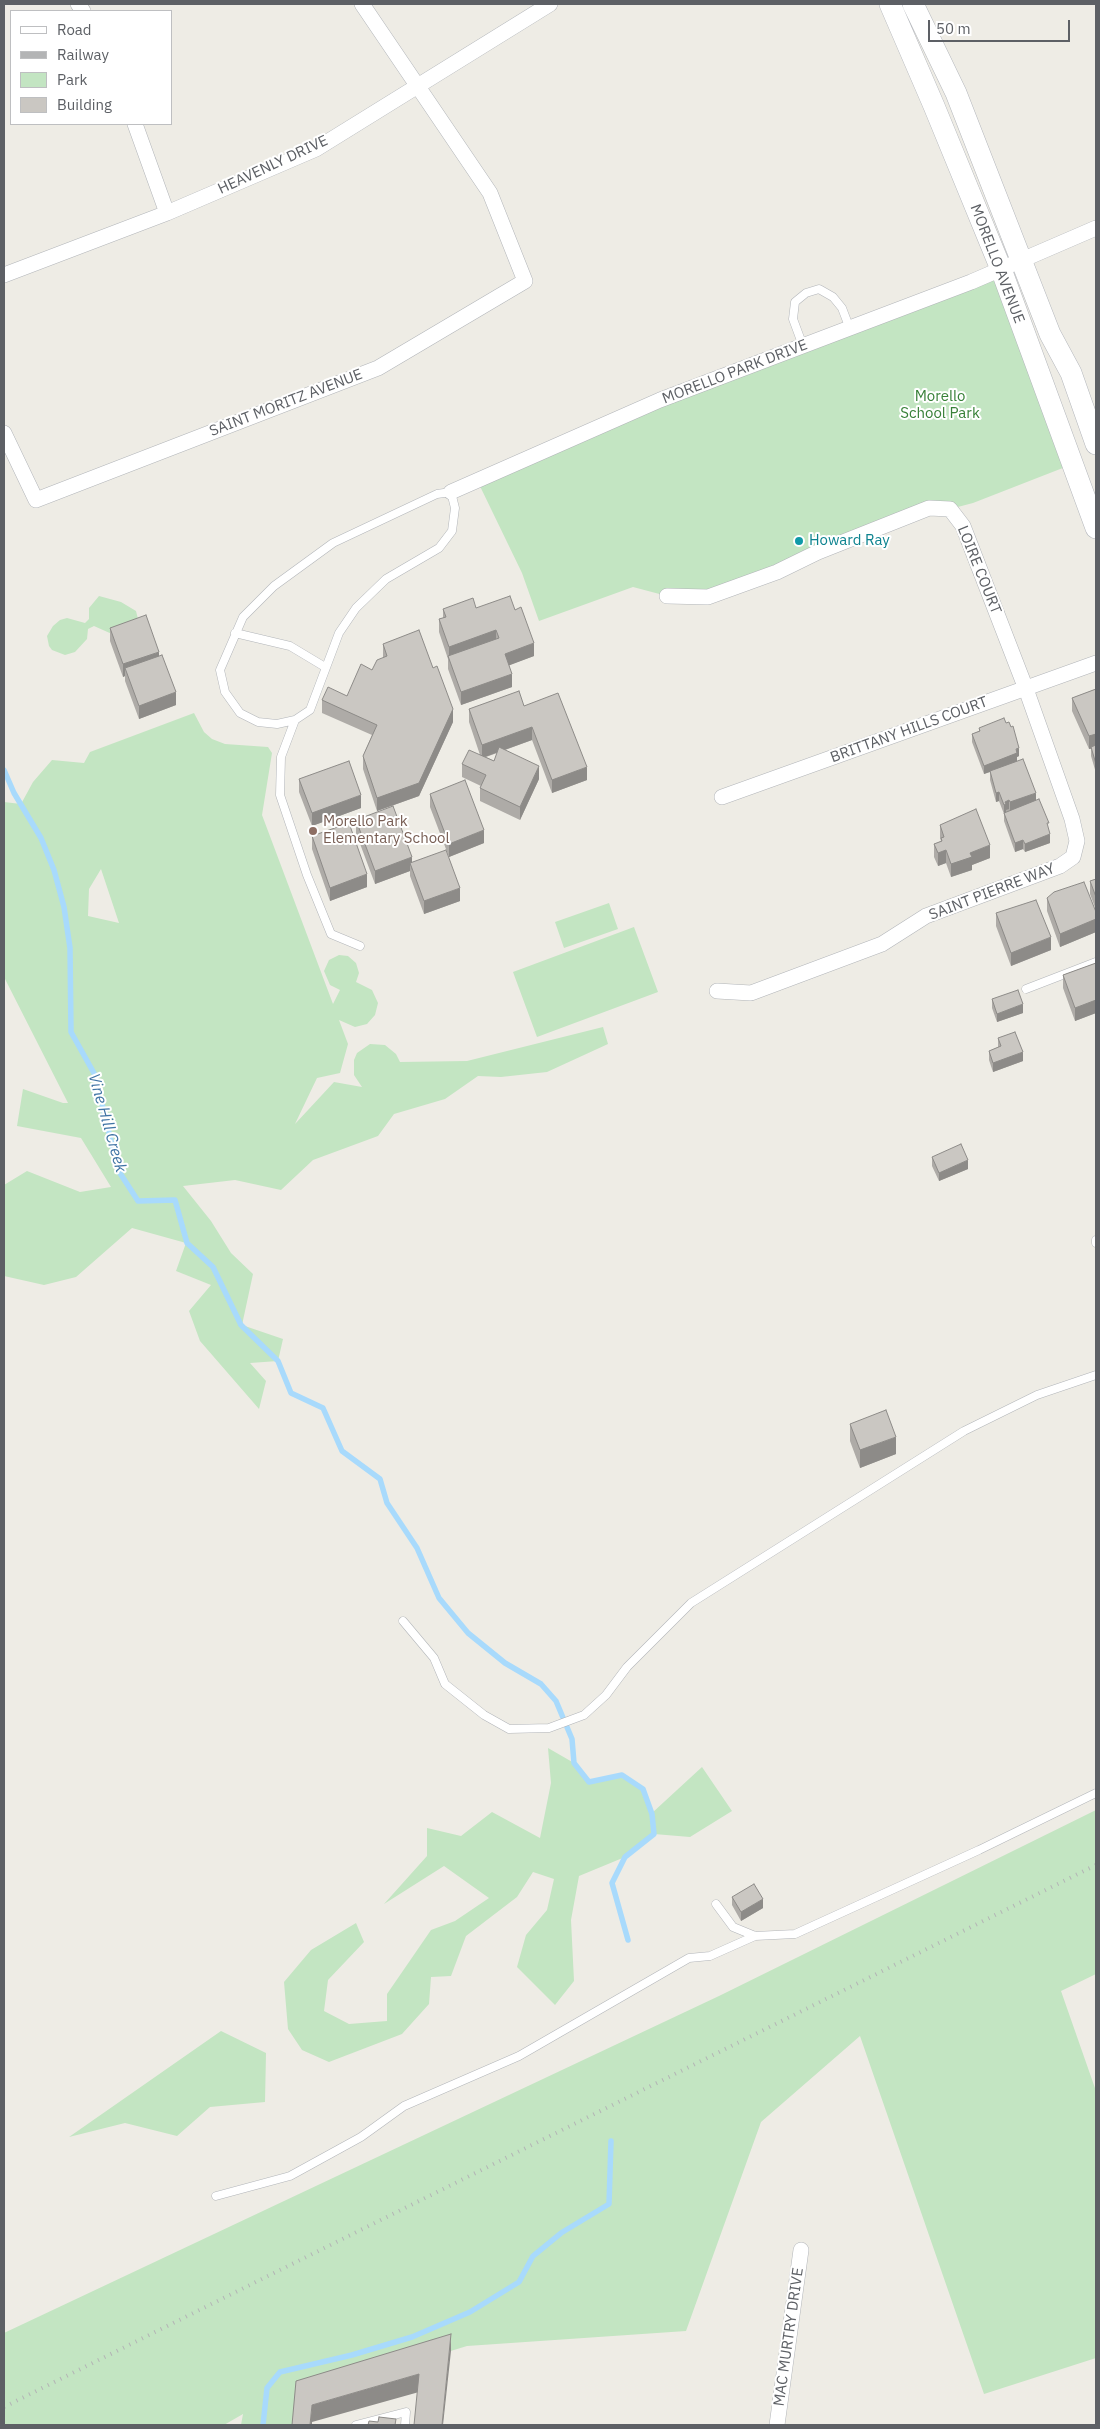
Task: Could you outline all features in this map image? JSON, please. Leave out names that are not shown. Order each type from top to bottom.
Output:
[{"type":"street","points":[[362,4],[417,86]]},
{"type":"street","name":"HEAVENLY DRIVE","points":[[4,275],[167,213],[316,149],[550,4]]},
{"type":"street","name":"MORELLO AVENUE","points":[[890,4],[934,106],[1000,269],[1096,528]]},
{"type":"street","name":"MORELLO AVENUE","points":[[913,4],[956,93],[1023,259],[1050,334],[1071,373],[1096,444]]},
{"type":"street","name":"SAINT MORITZ AVENUE","points":[[4,433],[36,500],[378,368],[524,280],[490,193],[417,86]]},
{"type":"street","points":[[135,125],[167,213]]},
{"type":"street","name":"MORELLO PARK DRIVE","points":[[451,492],[660,400],[1000,269],[1096,228]]},
{"type":"street","name":"LOIRE COURT","points":[[667,596],[708,597],[777,572],[818,552],[929,508],[950,509],[963,526],[1026,689]]},
{"type":"street","name":"BRITTANY HILLS COURT","points":[[722,797],[1096,663]]},
{"type":"street","name":"SAINT PIERRE WAY","points":[[717,992],[751,993],[882,944],[926,916],[1060,866],[1073,857],[1077,841],[1072,819],[1026,689]]},
{"type":"street","name":"MAC MURTRY DRIVE","points":[[776,2425],[801,2250]]},
{"type":"lane","points":[[803,346],[793,319],[795,302],[806,293],[819,289],[833,297],[842,308],[850,328]]},
{"type":"lane","points":[[451,492],[455,508],[452,531],[439,548],[386,580],[356,608],[339,633],[310,710],[295,720],[277,724],[258,722],[240,713],[225,692],[220,670],[243,617],[274,586],[333,543],[436,494],[451,492]]},
{"type":"lane","points":[[235,633],[290,646],[325,667]]},
{"type":"lane","points":[[295,720],[281,757],[280,796],[307,875],[331,934],[360,946]]},
{"type":"lane","points":[[1026,989],[1096,962]]},
{"type":"lane","points":[[403,1622],[434,1658],[445,1684],[484,1716],[510,1728],[549,1728],[584,1715],[606,1694],[627,1667],[691,1603],[964,1431],[1037,1395],[1096,1375]]},
{"type":"lane","points":[[216,2196],[290,2176],[361,2137],[404,2106],[519,2056],[689,1958],[710,1956],[755,1936],[795,1934],[979,1850],[1096,1793]]},
{"type":"lane","points":[[716,1904],[733,1928],[755,1936]]},
{"type":"lane","points":[[358,2425],[406,2412],[404,2425]]},
{"type":"green space","name":"Morello School Park","points":[[1001,269],[1073,464],[973,503],[950,509],[929,508],[708,597],[667,596],[633,587],[539,621],[522,573],[477,480]]},
{"type":"green space","points":[[99,596],[121,602],[136,611],[138,619],[112,634],[94,626],[88,629],[87,639],[75,652],[65,655],[52,650],[47,636],[53,626],[60,620],[67,618],[85,623],[89,619],[89,608]]},
{"type":"green space","points":[[194,713],[204,732],[212,739],[225,744],[268,747],[272,753],[262,815],[333,1004],[340,990],[330,985],[324,971],[329,960],[339,955],[348,956],[356,963],[359,973],[356,982],[372,990],[378,1003],[375,1015],[367,1024],[355,1027],[339,1020],[348,1044],[340,1073],[317,1078],[295,1124],[334,1082],[362,1087],[354,1075],[354,1060],[357,1053],[370,1044],[385,1045],[396,1054],[400,1062],[467,1061],[603,1027],[608,1044],[547,1072],[501,1077],[478,1076],[445,1099],[394,1114],[378,1136],[313,1160],[281,1190],[235,1180],[183,1186],[211,1221],[231,1253],[253,1274],[242,1325],[283,1339],[278,1361],[250,1363],[266,1381],[259,1409],[200,1341],[189,1311],[211,1285],[176,1271],[186,1243],[132,1228],[76,1277],[44,1285],[4,1276],[4,1185],[27,1171],[80,1192],[111,1187],[81,1138],[17,1126],[23,1089],[68,1103],[4,977],[4,802],[21,804],[33,782],[52,760],[84,763],[90,752]],"holes":[[[101,869],[119,923],[88,916],[89,889]]]},
{"type":"green space","points":[[609,903],[618,929],[564,948],[555,922]]},
{"type":"green space","points":[[634,927],[658,992],[537,1037],[513,972]]},
{"type":"green space","points":[[548,1748],[574,1763],[589,1782],[622,1775],[643,1789],[652,1813],[702,1767],[732,1811],[690,1837],[654,1834],[625,1857],[579,1876],[571,1920],[574,1981],[555,2005],[517,1967],[526,1935],[547,1910],[554,1879],[533,1872],[517,1897],[466,1936],[451,1976],[431,1977],[429,2004],[402,2034],[329,2062],[302,2050],[288,2029],[284,1982],[311,1950],[356,1923],[364,1942],[328,1980],[324,2011],[349,2024],[387,2021],[387,1994],[431,1930],[455,1921],[489,1898],[444,1866],[384,1904],[427,1856],[427,1828],[461,1836],[492,1812],[540,1838],[551,1783]]},
{"type":"green space","points":[[1096,1810],[1096,1974],[1061,1991],[1096,2091],[1096,2358],[984,2394],[860,2036],[761,2122],[686,2331],[467,2346],[297,2398],[294,2425],[241,2425],[243,2414],[224,2425],[4,2425],[4,2333],[719,1996]]},
{"type":"green space","points":[[221,2031],[266,2053],[265,2102],[210,2107],[177,2136],[125,2123],[69,2137]]},
{"type":"building","points":[[510,596],[515,610],[521,607],[534,643],[505,654],[512,674],[461,692],[448,656],[499,638],[496,630],[449,647],[439,619],[446,617],[443,609],[473,598],[476,608]]},
{"type":"building","points":[[146,615],[159,652],[123,664],[110,628]]},
{"type":"building","points":[[419,630],[433,668],[437,666],[453,709],[419,783],[377,798],[363,756],[377,725],[322,700],[328,687],[347,696],[361,664],[372,670],[377,660],[387,656],[383,644]]},
{"type":"building","points":[[162,655],[176,692],[139,706],[125,668]]},
{"type":"building","points":[[1096,689],[1096,734],[1089,736],[1072,698]]},
{"type":"building","points":[[519,691],[524,706],[558,693],[587,767],[552,780],[532,727],[482,745],[469,709]]},
{"type":"building","points":[[1004,718],[1006,723],[1009,722],[1011,727],[1013,726],[1019,748],[1016,749],[1017,753],[984,766],[972,734],[980,731],[979,728]]},
{"type":"building","points":[[1096,745],[1096,764],[1091,747]]},
{"type":"building","points":[[499,747],[539,766],[520,807],[480,788],[486,775],[462,764],[469,750],[494,761]]},
{"type":"building","points":[[1023,759],[1036,793],[1010,802],[1009,800],[1004,805],[999,792],[996,793],[990,771]]},
{"type":"building","points":[[349,761],[361,795],[312,813],[299,779]]},
{"type":"building","points":[[465,780],[484,830],[449,844],[430,794]]},
{"type":"building","points":[[1039,799],[1049,823],[1047,823],[1050,834],[1025,844],[1023,840],[1015,843],[1004,813]]},
{"type":"building","points":[[393,806],[412,857],[375,871],[356,820]]},
{"type":"building","points":[[976,809],[990,845],[970,853],[972,857],[951,864],[946,850],[938,853],[934,844],[942,841],[941,838],[944,837],[940,825]]},
{"type":"building","points":[[349,823],[367,874],[330,888],[312,836]]},
{"type":"building","points":[[446,850],[460,888],[424,901],[410,863]]},
{"type":"building","points":[[1096,879],[1096,897],[1090,881]]},
{"type":"building","points":[[1084,882],[1096,912],[1096,919],[1060,934],[1047,898],[1054,892]]},
{"type":"building","points":[[1036,900],[1051,937],[1011,953],[996,913]]},
{"type":"building","points":[[1096,963],[1096,1000],[1075,1008],[1063,975]]},
{"type":"building","points":[[1018,990],[1023,1004],[997,1014],[992,999]]},
{"type":"building","points":[[1015,1032],[1023,1052],[993,1063],[989,1051],[1001,1046],[998,1038]]},
{"type":"building","points":[[961,1144],[968,1160],[939,1173],[932,1157]]},
{"type":"building","points":[[886,1410],[896,1437],[860,1450],[850,1424]]},
{"type":"building","points":[[754,1884],[763,1899],[741,1912],[732,1897]]},
{"type":"building","points":[[451,2334],[442,2425],[414,2425],[419,2374],[312,2405],[310,2425],[292,2425],[296,2381]]},
{"type":"building","points":[[379,2417],[396,2419],[395,2425],[368,2425],[369,2421],[378,2422]]},
{"type":"waterway","name":"Vine Hill Creek","points":[[4,770],[14,793],[41,838],[54,870],[64,907],[70,948],[71,1032],[95,1075],[118,1170],[138,1201],[175,1200],[187,1243],[213,1267],[241,1325],[278,1361],[291,1393],[323,1408],[342,1451],[380,1479],[387,1503],[417,1548],[439,1598],[468,1633],[505,1663],[541,1684],[556,1701],[572,1739],[574,1763],[589,1782],[622,1775],[643,1789],[652,1814],[654,1834],[625,1857],[612,1883],[628,1940]]},
{"type":"waterway","points":[[263,2425],[267,2388],[280,2372],[352,2355],[412,2337],[470,2312],[519,2282],[533,2256],[561,2233],[609,2204],[611,2141]]},
{"type":"railway","points":[[4,2407],[1096,1865]]},
{"type":"place","name":"Howard Ray","points":[[799,541]]},
{"type":"place","name":"Morello Park Elementary School","points":[[313,831]]}]
